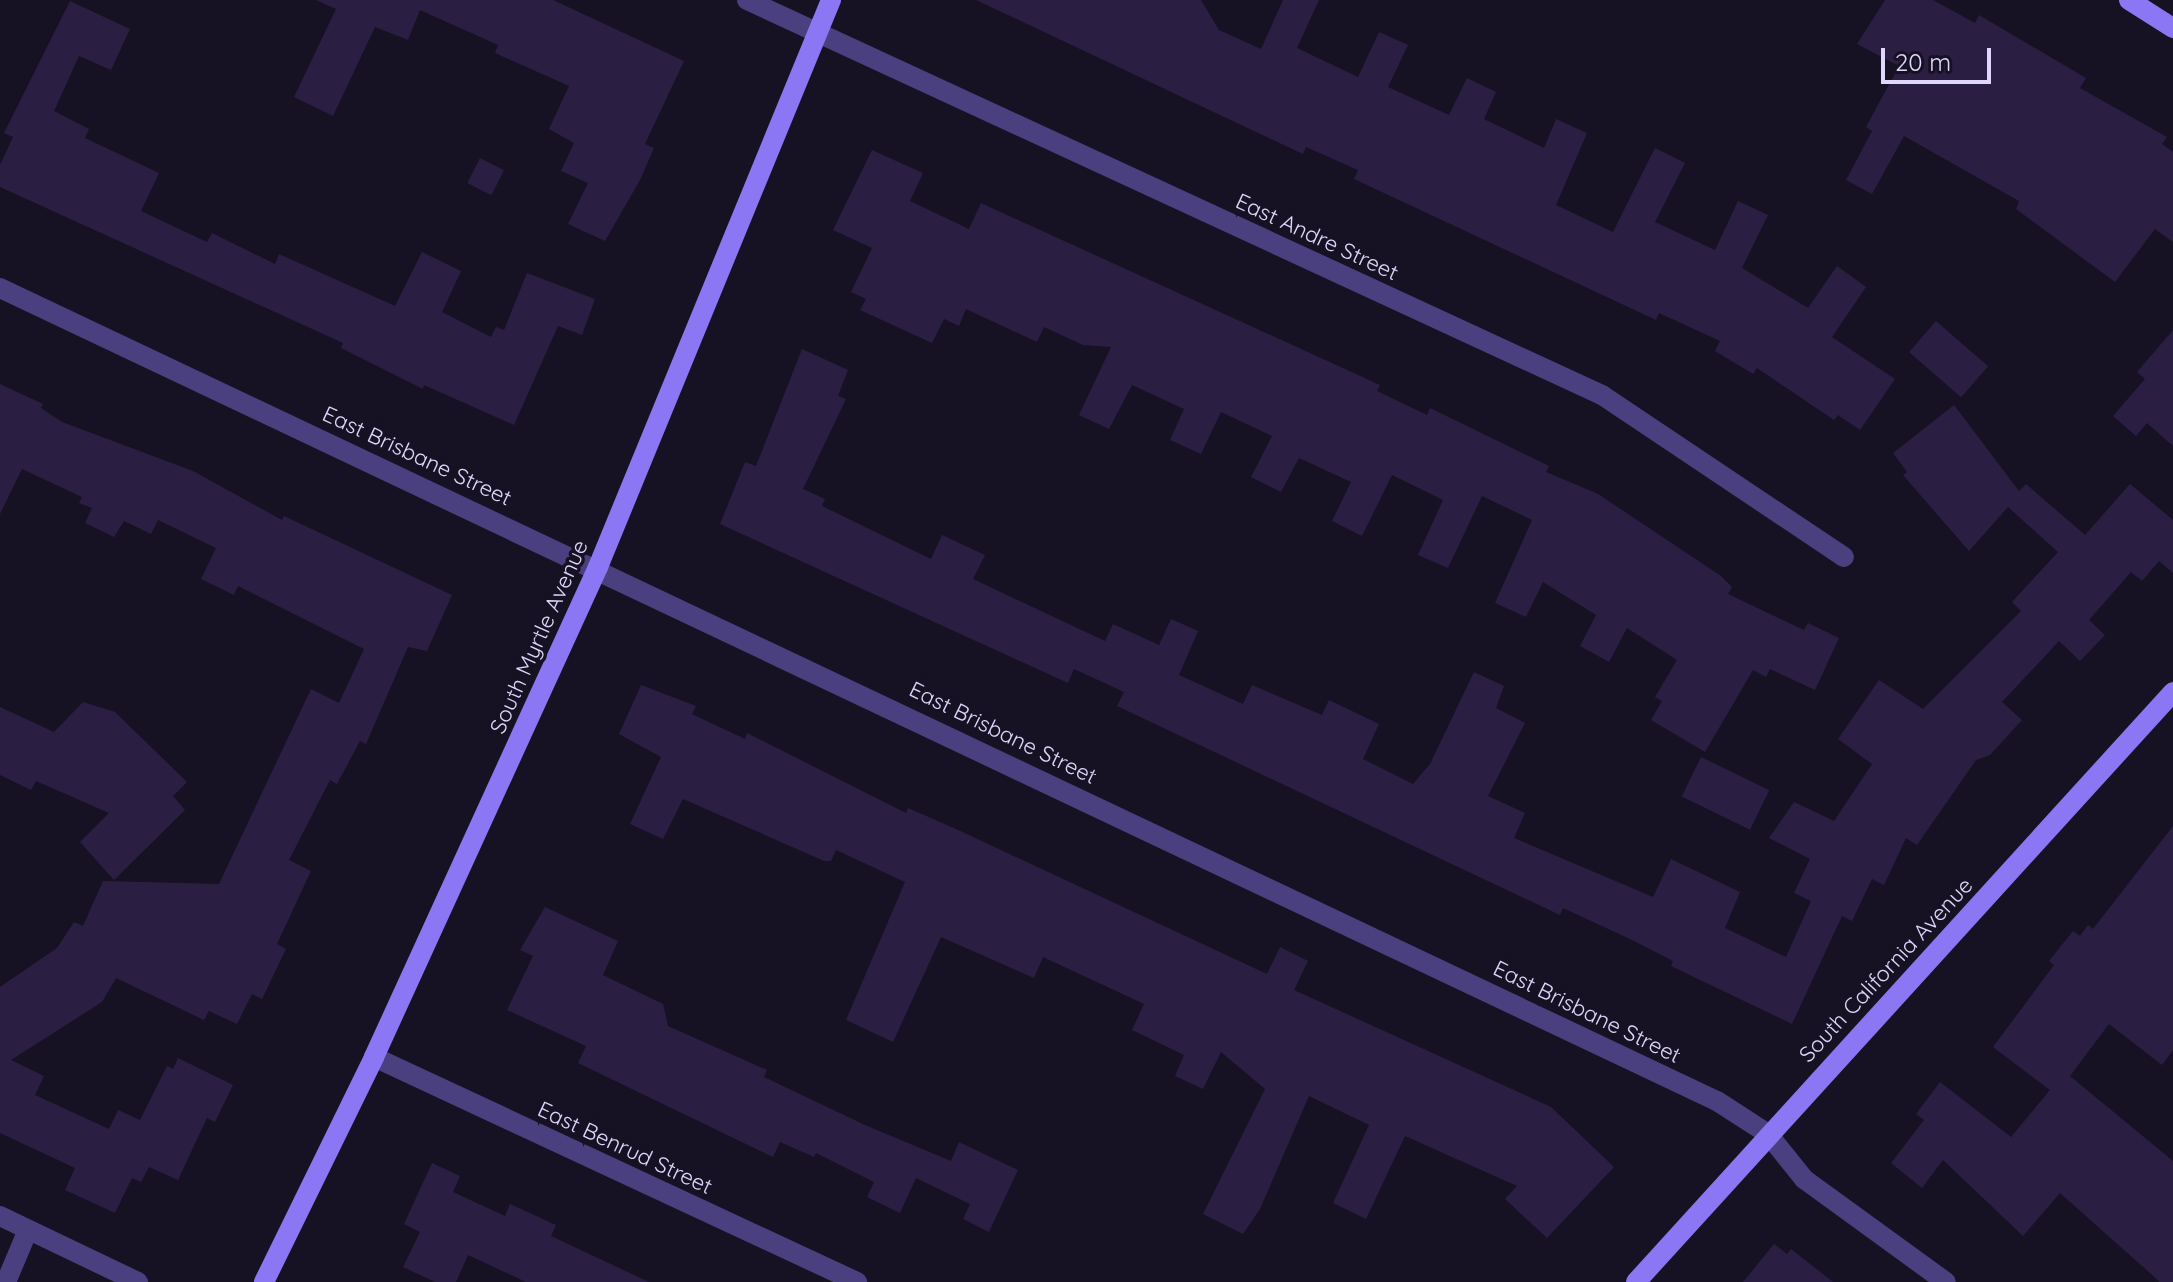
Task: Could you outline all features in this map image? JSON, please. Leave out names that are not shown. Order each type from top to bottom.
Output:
[{"type":"main road","name":"South Myrtle Avenue","points":[[264,1282],[374,1057],[598,567],[831,0]]},
{"type":"main road","points":[[2129,0],[2173,28]]},
{"type":"main road","name":"South California Avenue","points":[[1636,1282],[2173,692]]},
{"type":"street","name":"East Andre Street","points":[[747,0],[1602,395],[1844,557]]},
{"type":"street","name":"East Brisbane Street","points":[[0,288],[598,567],[1717,1101],[1768,1134],[1804,1179],[1946,1282]]},
{"type":"street","name":"East Benrud Street","points":[[374,1057],[857,1282]]},
{"type":"street","points":[[0,1216],[138,1282]]},
{"type":"street","points":[[6,1282],[28,1230]]},
{"type":"building","points":[[316,0],[553,0],[684,61],[645,144],[654,148],[640,180],[605,241],[568,224],[588,183],[561,171],[574,143],[549,129],[569,86],[495,53],[498,45],[420,10],[408,40],[375,27],[333,116],[294,97],[336,9]]},
{"type":"building","points":[[976,0],[1201,0],[1219,30],[1261,49],[1283,0],[1319,0],[1297,48],[1358,77],[1379,32],[1408,45],[1388,87],[1449,115],[1467,78],[1496,92],[1484,119],[1544,148],[1556,119],[1587,133],[1556,205],[1613,232],[1655,148],[1685,163],[1655,222],[1715,250],[1738,201],[1768,215],[1742,268],[1808,308],[1837,266],[1866,287],[1832,337],[1895,379],[1860,430],[1838,415],[1834,420],[1757,368],[1753,374],[1715,351],[1720,341],[1659,313],[1656,320],[1354,179],[1358,170],[1306,147],[1303,154]]},
{"type":"building","points":[[1885,0],[1933,0],[1975,23],[1979,15],[2086,78],[2080,88],[2167,137],[2162,144],[2173,152],[2173,242],[2155,229],[2115,282],[2016,209],[2019,201],[1904,136],[1872,194],[1846,180],[1872,131],[1866,127],[1899,66],[1857,44]]},
{"type":"building","points":[[70,1],[130,29],[111,70],[79,56],[54,111],[89,129],[85,138],[159,173],[141,211],[207,242],[212,233],[275,264],[279,254],[395,306],[422,252],[461,271],[442,312],[491,337],[496,327],[504,330],[527,273],[595,299],[582,335],[558,326],[514,425],[424,385],[423,389],[341,348],[343,343],[0,187],[0,165],[13,137],[4,133]]},
{"type":"building","points":[[872,150],[923,173],[910,201],[969,229],[981,203],[1380,385],[1377,391],[1427,415],[1430,408],[1549,466],[1546,472],[1598,494],[1721,576],[1732,587],[1728,594],[1804,630],[1808,623],[1839,638],[1815,690],[1770,669],[1766,677],[1753,670],[1705,752],[1651,720],[1662,701],[1655,697],[1677,660],[1627,628],[1609,662],[1580,646],[1596,615],[1543,582],[1526,617],[1495,603],[1532,520],[1482,496],[1448,568],[1418,555],[1443,500],[1392,475],[1362,536],[1332,521],[1351,482],[1299,458],[1281,492],[1251,477],[1272,436],[1221,412],[1201,454],[1170,440],[1184,409],[1132,385],[1109,429],[1079,415],[1111,347],[1083,345],[1044,327],[1037,342],[966,309],[959,326],[944,319],[932,343],[860,310],[866,299],[851,292],[872,248],[833,230]]},
{"type":"building","points":[[480,158],[504,170],[491,195],[467,183]]},
{"type":"building","points":[[1936,321],[1988,366],[1961,397],[1909,352]]},
{"type":"building","points":[[2173,330],[2173,446],[2147,423],[2136,436],[2113,416],[2145,379],[2137,372]]},
{"type":"building","points":[[802,349],[848,370],[838,396],[846,399],[803,489],[825,499],[822,506],[931,559],[942,535],[985,555],[973,579],[1105,641],[1113,624],[1159,645],[1171,619],[1198,631],[1179,675],[1243,704],[1252,685],[1322,715],[1329,700],[1379,724],[1363,759],[1413,784],[1430,764],[1474,672],[1504,686],[1496,708],[1525,723],[1488,796],[1525,813],[1514,838],[1653,897],[1671,859],[1740,892],[1725,928],[1786,957],[1811,901],[1794,893],[1810,859],[1769,838],[1794,802],[1834,821],[1872,764],[1838,739],[1879,680],[1923,709],[2021,611],[2012,602],[2058,552],[2008,507],[1969,551],[1903,475],[1907,472],[1893,453],[1954,405],[2019,491],[2026,484],[2085,535],[2130,484],[2173,520],[2173,573],[2159,561],[2142,581],[2131,572],[2089,620],[2105,635],[2080,661],[2059,641],[2002,702],[2022,720],[1990,755],[1976,760],[1917,845],[1906,838],[1884,885],[1872,879],[1852,921],[1842,916],[1792,1024],[1671,966],[1673,961],[1632,940],[1563,908],[1560,915],[1117,706],[1124,692],[1074,669],[1068,683],[720,524],[745,462],[756,466]]},
{"type":"building","points":[[0,384],[43,404],[41,408],[62,422],[193,471],[282,520],[284,516],[452,595],[427,651],[408,647],[366,744],[360,741],[337,784],[330,780],[289,860],[311,871],[277,944],[286,949],[262,999],[252,994],[237,1024],[209,1011],[204,1020],[116,978],[102,1002],[11,1060],[44,1076],[35,1095],[109,1129],[118,1110],[140,1120],[167,1066],[173,1069],[178,1058],[233,1085],[215,1122],[207,1118],[178,1180],[149,1167],[141,1182],[132,1178],[115,1213],[65,1190],[75,1168],[0,1133],[0,987],[57,948],[74,922],[83,926],[103,881],[219,884],[311,689],[339,703],[364,649],[238,586],[234,595],[201,579],[216,548],[158,520],[151,534],[124,521],[114,537],[85,523],[92,508],[79,503],[82,497],[22,469],[0,514]]},
{"type":"building","points":[[641,685],[696,706],[692,714],[745,739],[747,733],[906,813],[908,808],[956,829],[1267,974],[1280,947],[1308,961],[1294,990],[1551,1107],[1614,1167],[1547,1238],[1505,1199],[1517,1186],[1405,1136],[1366,1219],[1333,1203],[1369,1125],[1309,1096],[1260,1209],[1243,1234],[1203,1214],[1265,1089],[1221,1052],[1203,1089],[1175,1076],[1184,1055],[1132,1030],[1144,1004],[1043,957],[1034,978],[941,937],[893,1042],[846,1020],[905,882],[836,850],[831,861],[824,861],[683,799],[663,839],[630,824],[661,757],[619,734]]},
{"type":"building","points":[[83,702],[115,712],[187,782],[173,796],[185,810],[114,880],[80,842],[109,813],[36,781],[31,790],[0,775],[0,707],[54,732]]},
{"type":"building","points":[[1701,757],[1769,790],[1750,830],[1682,797]]},
{"type":"building","points":[[2173,826],[2173,1050],[2162,1065],[2109,1024],[2070,1076],[2173,1161],[2173,1282],[2160,1282],[2060,1193],[2023,1236],[1943,1160],[1922,1188],[1891,1163],[1924,1120],[1916,1114],[1940,1082],[2011,1137],[2050,1090],[1993,1047],[2054,965],[2049,961],[2073,931],[2080,936],[2088,925],[2093,929]]},
{"type":"building","points":[[545,907],[618,941],[603,975],[663,1004],[668,1026],[767,1070],[764,1077],[951,1161],[959,1142],[1018,1170],[989,1232],[963,1219],[970,1204],[916,1178],[900,1213],[867,1197],[874,1182],[816,1153],[814,1157],[780,1142],[773,1157],[578,1063],[586,1046],[507,1010],[533,956],[520,950]]},
{"type":"building","points":[[432,1163],[460,1176],[453,1192],[505,1216],[510,1204],[556,1225],[551,1236],[649,1282],[526,1282],[468,1255],[456,1282],[435,1282],[403,1267],[420,1232],[404,1224]]},
{"type":"building","points":[[1774,1244],[1787,1254],[1791,1249],[1833,1282],[1743,1282]]}]
